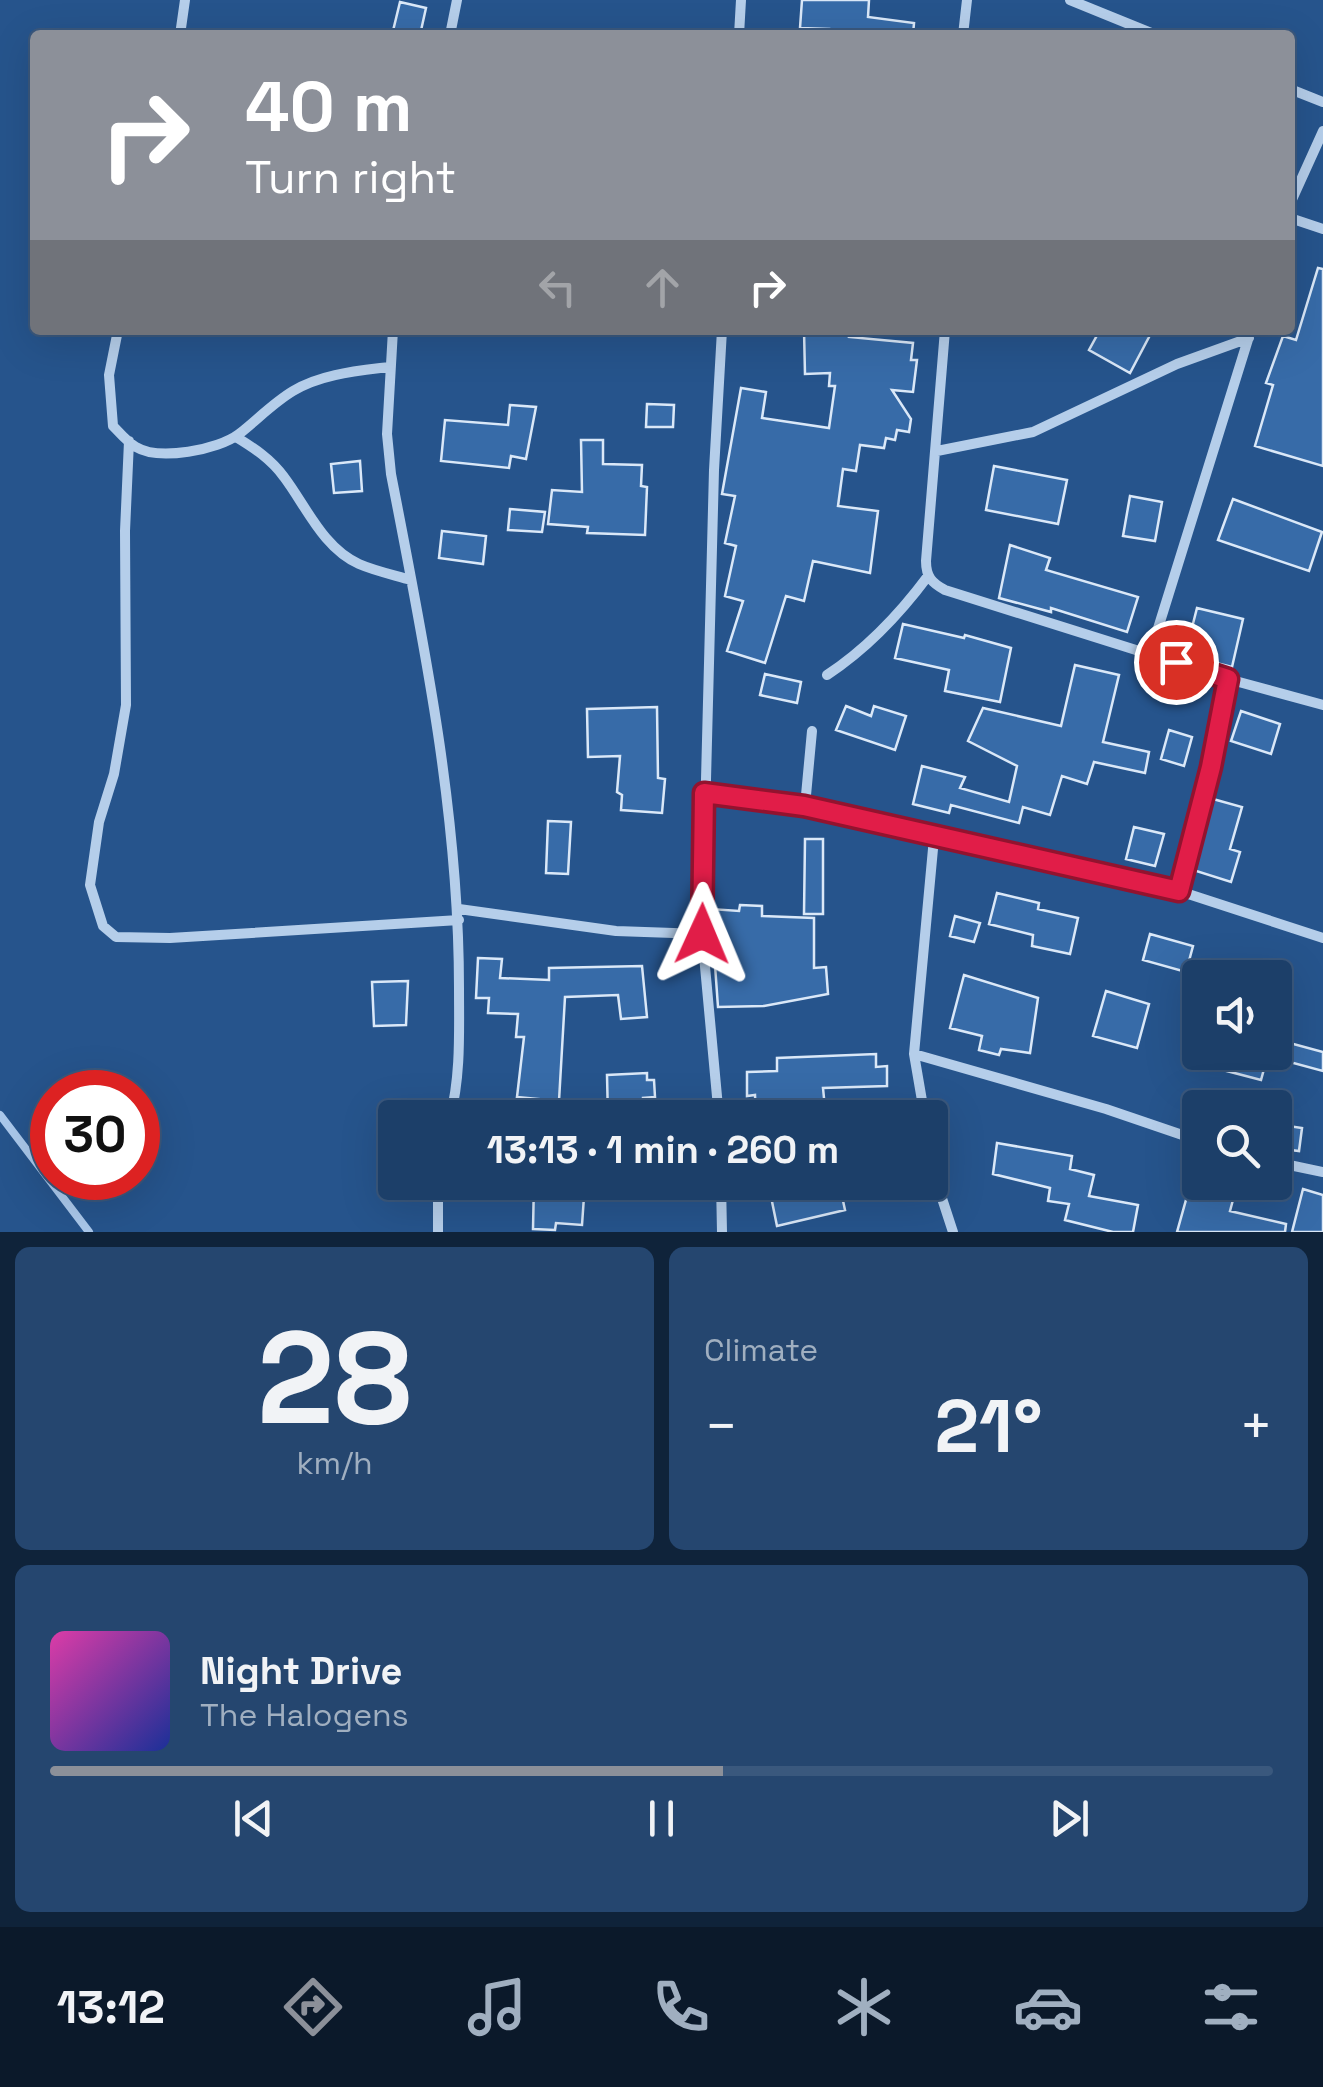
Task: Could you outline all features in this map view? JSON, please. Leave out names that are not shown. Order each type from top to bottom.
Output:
[{"type":"street","points":[[181,30],[185,0]]},
{"type":"street","points":[[451,30],[457,0]]},
{"type":"street","points":[[739,30],[741,0]]},
{"type":"street","points":[[963,30],[966,0]]},
{"type":"street","points":[[1070,0],[1144,30]]},
{"type":"street","points":[[1295,91],[1323,102]]},
{"type":"street","points":[[1295,193],[1323,131]]},
{"type":"street","points":[[1295,220],[1323,229]]},
{"type":"street","points":[[117,335],[109,375],[113,426],[137,448],[157,453],[186,452],[236,437],[296,389],[340,374],[389,367]]},
{"type":"street","points":[[392,335],[389,454],[448,794],[459,915],[459,1072],[454,1100]]},
{"type":"street","points":[[717,1100],[702,934],[722,335]]},
{"type":"street","points":[[946,335],[926,561],[928,576],[945,590],[1323,705]]},
{"type":"street","points":[[936,451],[1010,439],[1055,424],[1176,364],[1248,335]]},
{"type":"street","points":[[1150,654],[1250,335]]},
{"type":"street","points":[[236,437],[264,455],[283,476],[336,548],[357,564],[411,580]]},
{"type":"street","points":[[129,441],[126,705],[90,885],[104,926],[116,937],[170,938],[459,915],[616,931],[702,934]]},
{"type":"street","points":[[826,675],[853,658],[881,632],[928,576]]},
{"type":"street","points":[[1179,891],[1211,767],[1228,679]]},
{"type":"street","points":[[804,806],[812,731]]},
{"type":"street","points":[[704,793],[804,806],[1179,891],[1323,938]]},
{"type":"street","points":[[922,1100],[914,1054],[934,838]]},
{"type":"street","points":[[914,1054],[1182,1135]]},
{"type":"street","points":[[1292,1166],[1323,1172]]},
{"type":"street","points":[[438,1200],[438,1232]]},
{"type":"street","points":[[721,1200],[722,1232]]},
{"type":"street","points":[[943,1200],[953,1232]]},
{"type":"building","points":[[802,0],[869,0],[868,17],[914,23],[913,30],[800,28]]},
{"type":"building","points":[[400,2],[426,8],[421,30],[393,30]]},
{"type":"building","points":[[1318,268],[1323,269],[1323,466],[1255,446],[1273,385],[1266,383],[1283,336],[1296,340]]},
{"type":"building","points":[[804,335],[849,335],[913,343],[911,360],[917,360],[913,392],[892,390],[911,419],[909,432],[897,430],[895,440],[886,438],[884,448],[860,445],[856,471],[843,469],[838,506],[878,511],[870,573],[813,561],[804,601],[786,596],[765,663],[727,651],[743,601],[725,596],[736,546],[725,543],[735,496],[722,494],[741,388],[766,392],[762,418],[829,428],[835,386],[829,386],[830,373],[805,374]]},
{"type":"building","points":[[1097,335],[1149,337],[1130,373],[1089,350]]},
{"type":"building","points":[[647,404],[674,405],[673,427],[646,427]]},
{"type":"building","points":[[510,405],[536,407],[526,459],[511,456],[509,468],[441,461],[445,420],[508,425]]},
{"type":"building","points":[[581,440],[603,440],[603,464],[642,465],[641,486],[647,487],[645,535],[587,533],[588,527],[548,524],[552,490],[582,492]]},
{"type":"building","points":[[360,461],[362,491],[334,493],[331,464]]},
{"type":"building","points":[[994,466],[1067,480],[1058,524],[986,510]]},
{"type":"building","points":[[1130,496],[1162,502],[1155,541],[1123,536]]},
{"type":"building","points":[[1233,499],[1322,532],[1309,571],[1218,540]]},
{"type":"building","points":[[510,509],[545,512],[542,532],[508,530]]},
{"type":"building","points":[[442,531],[486,536],[483,564],[439,558]]},
{"type":"building","points":[[1010,545],[1050,558],[1046,570],[1138,597],[1127,632],[1051,608],[1051,612],[999,598]]},
{"type":"building","points":[[1197,608],[1243,619],[1232,667],[1185,655]]},
{"type":"building","points":[[903,624],[1011,648],[1000,702],[945,691],[949,670],[895,658]]},
{"type":"building","points":[[1075,665],[1119,675],[1103,742],[1149,752],[1145,773],[1094,762],[1087,784],[1062,776],[1050,815],[1023,807],[1019,823],[951,805],[949,813],[913,804],[922,766],[965,777],[960,788],[1009,802],[1017,766],[968,741],[983,708],[1061,726]]},
{"type":"building","points":[[765,674],[801,682],[797,703],[760,695]]},
{"type":"building","points":[[846,706],[871,716],[874,706],[906,716],[895,750],[836,730]]},
{"type":"building","points":[[657,707],[658,778],[665,779],[662,813],[621,810],[622,795],[617,792],[620,756],[588,757],[587,709]]},
{"type":"building","points":[[1241,711],[1280,724],[1271,754],[1231,741]]},
{"type":"building","points":[[1169,730],[1192,737],[1184,766],[1161,759]]},
{"type":"building","points":[[1213,799],[1242,807],[1230,849],[1240,852],[1231,882],[1193,870]]},
{"type":"building","points":[[548,821],[571,822],[568,874],[546,873]]},
{"type":"building","points":[[1134,827],[1164,834],[1155,866],[1126,859]]},
{"type":"building","points":[[805,839],[823,839],[823,914],[804,914]]},
{"type":"building","points":[[997,893],[1039,903],[1038,909],[1078,918],[1070,954],[1032,946],[1033,935],[989,924]]},
{"type":"building","points":[[740,905],[762,906],[762,916],[814,918],[814,968],[826,967],[828,994],[764,1006],[718,1007],[711,909],[739,911]]},
{"type":"building","points":[[955,916],[980,923],[974,942],[950,936]]},
{"type":"building","points":[[1150,934],[1193,946],[1189,960],[1182,960],[1182,971],[1143,960]]},
{"type":"building","points":[[478,958],[502,959],[500,978],[549,980],[549,968],[642,966],[647,1017],[621,1019],[618,995],[565,997],[559,1100],[517,1097],[524,1037],[516,1037],[518,1014],[488,1013],[489,998],[476,998]]},
{"type":"building","points":[[964,975],[1038,998],[1030,1053],[1001,1049],[999,1055],[979,1050],[982,1036],[950,1028]]},
{"type":"building","points":[[408,981],[406,1025],[374,1026],[372,982]]},
{"type":"building","points":[[1106,991],[1149,1004],[1137,1048],[1093,1036]]},
{"type":"building","points":[[1292,1044],[1323,1052],[1323,1071],[1292,1063]]},
{"type":"building","points":[[876,1054],[876,1067],[887,1066],[887,1086],[823,1088],[824,1100],[755,1100],[755,1095],[747,1096],[747,1072],[777,1071],[777,1058]]},
{"type":"building","points":[[1223,1070],[1264,1070],[1261,1080]]},
{"type":"building","points":[[647,1073],[647,1080],[654,1080],[655,1097],[608,1100],[607,1075]]},
{"type":"building","points":[[1292,1127],[1302,1128],[1299,1151],[1292,1150]]},
{"type":"building","points":[[997,1143],[1072,1156],[1070,1169],[1094,1175],[1089,1196],[1138,1205],[1133,1232],[1113,1232],[1065,1220],[1069,1204],[1048,1201],[1050,1188],[993,1174]]},
{"type":"building","points":[[1303,1189],[1323,1195],[1323,1232],[1292,1232]]},
{"type":"building","points":[[534,1200],[584,1200],[582,1225],[556,1223],[555,1230],[533,1229]]},
{"type":"building","points":[[772,1200],[843,1200],[845,1210],[777,1226]]},
{"type":"building","points":[[1186,1200],[1233,1200],[1230,1211],[1286,1224],[1285,1232],[1177,1232]]},
{"type":"waterway","points":[[0,1115],[89,1232]]},
{"type":"route","points":[[702,934],[704,793],[804,806],[1179,891],[1211,767],[1228,679],[1176,662]]}]
